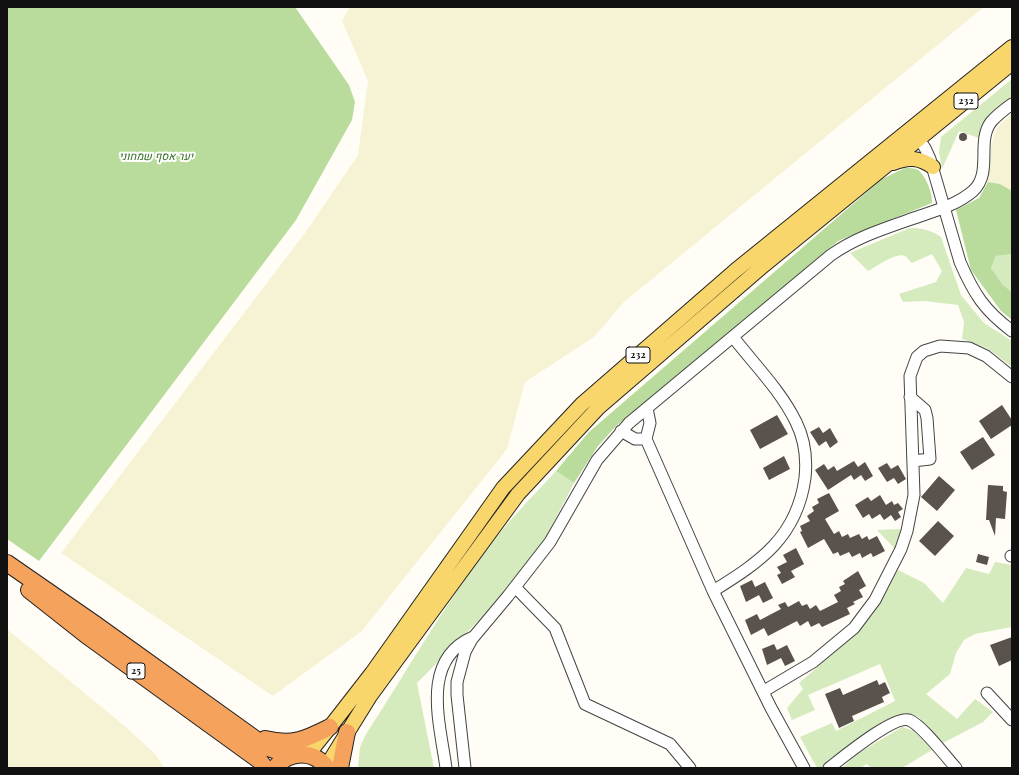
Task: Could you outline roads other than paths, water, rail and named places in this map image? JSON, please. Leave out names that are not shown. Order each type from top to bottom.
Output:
[{"type":"highway","name":"25","points":[[7,563],[96,624],[268,748],[296,755],[317,758],[329,768]]},
{"type":"highway","name":"25","points":[[7,572],[86,635],[260,762],[266,768]]},
{"type":"highway","points":[[247,732],[266,739],[282,742],[294,742],[306,739],[330,727]]},
{"type":"highway","points":[[340,768],[347,732]]},
{"type":"highway","points":[[275,768],[283,760],[296,755]]},
{"type":"main road","name":"232","points":[[329,768],[331,759],[370,696],[518,494],[598,408],[764,265],[887,166],[916,134],[1012,47]]},
{"type":"main road","name":"232","points":[[296,755],[314,747],[372,672],[503,488],[582,404],[736,270],[1012,63]]},
{"type":"main road","points":[[887,166],[900,160],[916,159],[925,161],[933,168]]},
{"type":"street","points":[[464,768],[457,682],[465,652],[474,636],[550,542],[597,460],[621,431],[647,408],[840,248],[881,230],[944,208],[966,196],[978,185],[984,168],[986,132],[991,122],[1012,104]]},
{"type":"street","points":[[916,134],[925,148],[933,168],[960,262],[974,293],[990,313],[1012,331]]},
{"type":"street","points":[[713,590],[763,558],[789,529],[797,513],[803,494],[805,474],[806,455],[796,422],[772,386],[733,337]]},
{"type":"street","points":[[764,691],[796,673],[827,652],[854,628],[875,600],[901,549],[907,530],[914,495],[910,376],[917,357],[924,351],[940,346],[964,348],[977,351],[986,356],[1012,377]]},
{"type":"street","points":[[910,397],[925,410],[930,459],[914,461]]},
{"type":"street","points":[[647,408],[650,423],[646,439],[713,590],[784,734],[804,768]]},
{"type":"street","points":[[621,431],[636,439],[646,439]]},
{"type":"street","points":[[515,587],[555,628],[585,704],[670,744],[690,768]]},
{"type":"street","points":[[446,768],[438,709],[438,678],[448,656],[458,645],[474,636]]},
{"type":"street","points":[[987,693],[1012,720]]},
{"type":"street","points":[[829,768],[870,737],[900,720],[905,719],[911,721],[920,728],[956,768]]},
{"type":"park label","name":"יער אסף שמחוני","points":[[156,157]]}]
